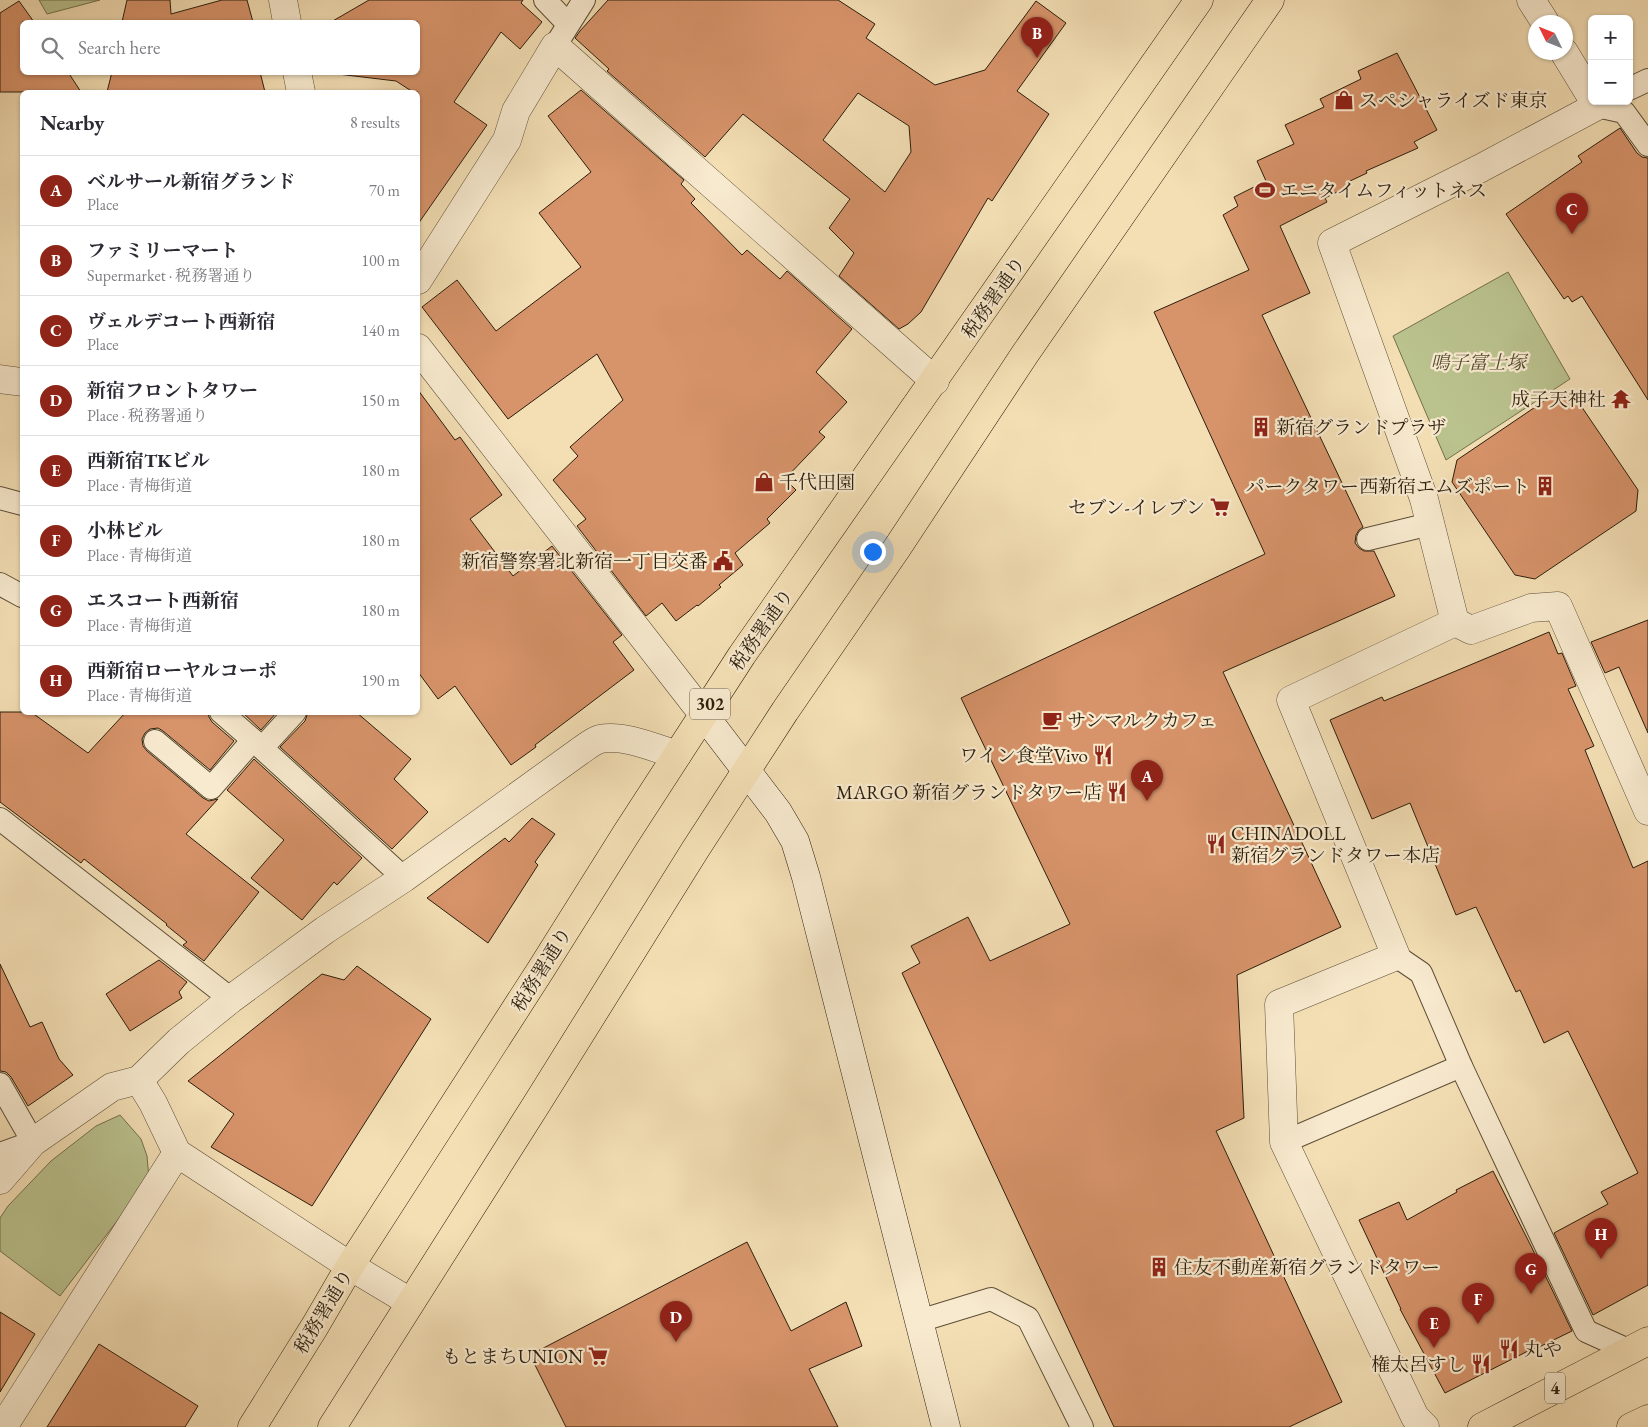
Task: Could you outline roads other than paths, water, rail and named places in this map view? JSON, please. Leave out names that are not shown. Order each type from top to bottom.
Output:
[{"type":"main road","name":"税務署通り","points":[[252,1427],[350,1266],[742,655],[1199,0]]},
{"type":"main road","points":[[332,1427],[746,770],[897,548],[1025,354],[1270,0]]},
{"type":"main road","name":"4","points":[[1482,1427],[1638,1345]]},
{"type":"main road","points":[[1631,1427],[1648,1419]]},
{"type":"street","points":[[283,0],[287,20]]},
{"type":"street","points":[[1531,0],[1541,15]]},
{"type":"street","points":[[420,277],[507,140],[516,111],[562,35],[935,381]]},
{"type":"street","points":[[1569,60],[1588,88]]},
{"type":"street","points":[[298,75],[301,90]]},
{"type":"street","points":[[1592,105],[1481,168],[1332,243],[1424,499],[1456,622],[1472,630],[1531,608],[1558,606],[1648,812]]},
{"type":"street","points":[[420,351],[746,770],[778,812],[796,841],[946,1427]]},
{"type":"street","points":[[0,379],[20,382]]},
{"type":"street","points":[[1425,1427],[1414,1416],[1284,1142],[1279,1004],[1396,956],[1291,700],[1456,622]]},
{"type":"street","points":[[0,1180],[34,1142],[112,1087],[139,1080],[179,1041],[231,999],[325,930],[404,878],[598,739],[624,739],[677,754]]},
{"type":"street","points":[[139,1080],[153,1103],[177,1153],[350,1266],[410,1302]]},
{"type":"street","points":[[3,1427],[177,1153]]},
{"type":"lane","points":[[545,0],[562,35]]},
{"type":"lane","points":[[562,35],[584,0]]},
{"type":"lane","points":[[1633,88],[1648,80]]},
{"type":"lane","points":[[1605,105],[1624,112],[1648,145]]},
{"type":"lane","points":[[0,498],[20,503]]},
{"type":"lane","points":[[1368,539],[1430,524]]},
{"type":"lane","points":[[0,584],[20,595]]},
{"type":"lane","points":[[224,715],[404,878]]},
{"type":"lane","points":[[155,741],[211,788],[292,715]]},
{"type":"lane","points":[[0,819],[231,999]]},
{"type":"lane","points":[[1396,956],[1421,973],[1461,1066],[1586,1331],[1638,1345]]},
{"type":"lane","points":[[1284,1142],[1461,1066]]},
{"type":"lane","points":[[0,1084],[34,1142],[0,1154]]},
{"type":"lane","points":[[919,1321],[991,1298],[1028,1318],[1082,1427]]},
{"type":"place","name":"ファミリーマート","points":[[1037,58]]},
{"type":"place","name":"スペシャライズド東京","points":[[1344,100]]},
{"type":"place","name":"エニタイムフィットネス","points":[[1265,190]]},
{"type":"place","name":"ヴェルデコート西新宿","points":[[1572,234]]},
{"type":"place","name":"成子天神社","points":[[1621,399]]},
{"type":"place","name":"新宿グランドプラザ","points":[[1261,427]]},
{"type":"place","name":"千代田園","points":[[764,482]]},
{"type":"place","name":"パークタワー西新宿エムズポート","points":[[1545,486]]},
{"type":"place","name":"セブン-イレブン","points":[[1220,507]]},
{"type":"place","name":"新宿警察署北新宿一丁目交番","points":[[723,561]]},
{"type":"place","name":"サンマルクカフェ","points":[[1052,720]]},
{"type":"place","name":"ワイン食堂Vivo","points":[[1103,755]]},
{"type":"place","name":"MARGO 新宿グランドタワー店","points":[[1117,792]]},
{"type":"place","name":"ベルサール新宿グランド","points":[[1147,801]]},
{"type":"place","name":"CHINADOLL 新宿グランドタワー本店","points":[[1216,844]]},
{"type":"place","name":"西新宿ローヤルコーポ","points":[[1601,1259]]},
{"type":"place","name":"住友不動産新宿グランドタワー","points":[[1159,1267]]},
{"type":"place","name":"エスコート西新宿","points":[[1531,1294]]},
{"type":"place","name":"小林ビル","points":[[1478,1324]]},
{"type":"place","name":"新宿フロントタワー","points":[[676,1342]]},
{"type":"place","name":"西新宿TKビル","points":[[1434,1348]]},
{"type":"place","name":"丸や","points":[[1509,1349]]},
{"type":"place","name":"もとまちUNION","points":[[598,1356]]},
{"type":"place","name":"権太呂すし","points":[[1481,1364]]},
{"type":"park label","name":"鳴子富士塚","points":[[1478,362]]}]
